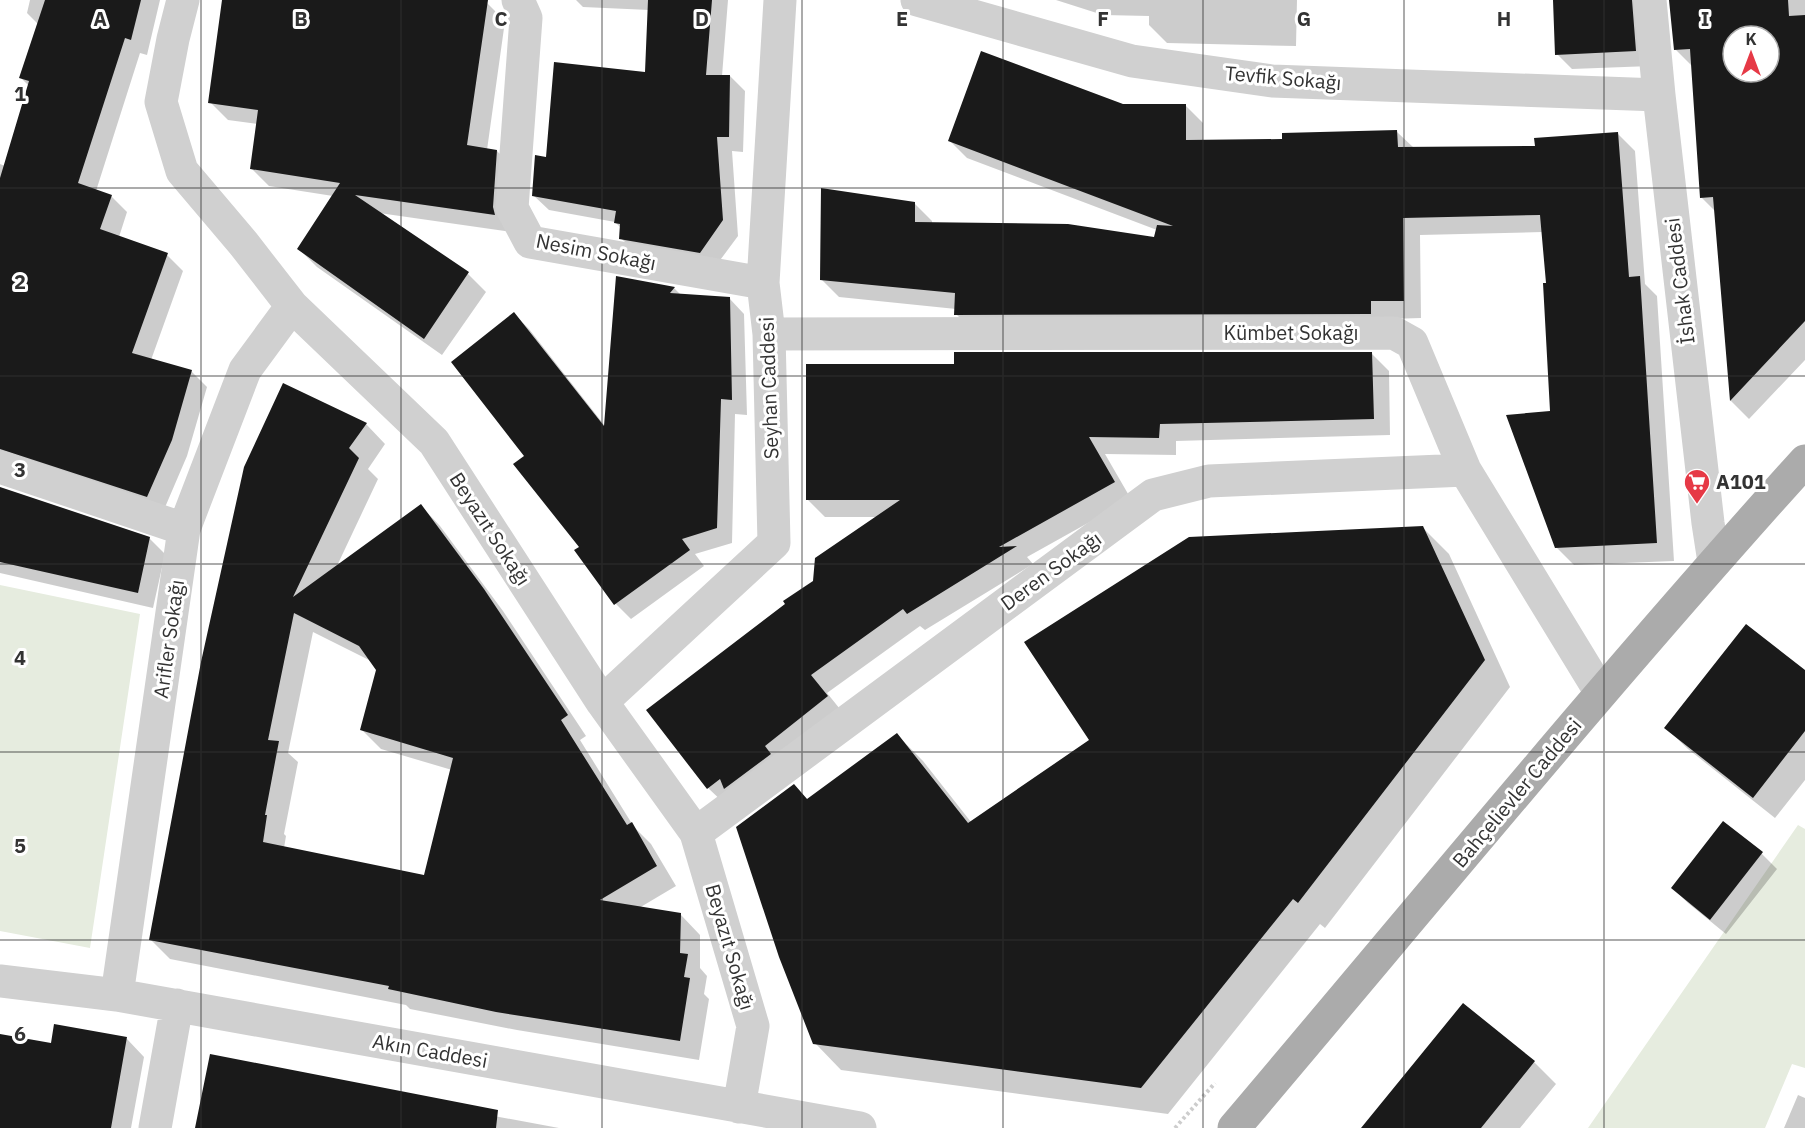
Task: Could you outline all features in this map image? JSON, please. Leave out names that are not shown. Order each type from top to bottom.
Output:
[{"type":"main road","name":"Bahçelievler Caddesi","points":[[1234,1128],[1601,693],[1805,461]]},
{"type":"street","name":"Beyazıt Sokağı","points":[[183,0],[161,102],[182,171],[243,243],[292,306],[434,442],[602,702],[696,833],[753,1026],[739,1107]]},
{"type":"street","name":"Nesim Sokağı","points":[[518,0],[526,18],[512,208],[530,242],[763,283]]},
{"type":"street","name":"Seyhan Caddesi","points":[[602,702],[774,543],[769,334],[763,283],[780,0]]},
{"type":"street","name":"Tevfik Sokağı","points":[[917,0],[1132,61],[1272,81],[1659,95]]},
{"type":"street","name":"İshak Caddesi","points":[[1650,0],[1659,95],[1714,562]]},
{"type":"street","name":"Arifler Sokağı","points":[[117,995],[184,529],[246,370],[292,306]]},
{"type":"street","name":"Kümbet Sokağı","points":[[769,334],[1394,333],[1412,342],[1466,470],[1601,693]]},
{"type":"street","points":[[0,467],[184,529]]},
{"type":"street","name":"Deren Sokağı","points":[[696,833],[1153,495],[1209,481],[1466,470]]},
{"type":"street","name":"Akın Caddesi","points":[[0,981],[117,995],[177,1005],[860,1128]]},
{"type":"street","points":[[155,1128],[177,1005]]},
{"type":"shaded area","points":[[0,585],[140,614],[90,948],[0,931]]},
{"type":"shaded area","points":[[1798,825],[1805,829],[1805,1068],[1792,1064],[1765,1128],[1588,1128]]},
{"type":"building","points":[[45,0],[141,0],[131,40],[125,38],[78,183],[112,195],[100,229],[168,253],[132,353],[192,370],[172,440],[147,497],[0,449],[0,178],[29,81],[19,78]]},
{"type":"building","points":[[222,0],[488,0],[467,145],[497,150],[493,207],[495,215],[355,195],[469,272],[424,339],[297,249],[340,183],[250,169],[258,110],[208,103]]},
{"type":"building","points":[[648,0],[712,0],[706,75],[730,75],[729,137],[717,137],[723,220],[700,253],[619,239],[620,224],[614,223],[616,211],[532,196],[535,155],[546,157],[554,62],[645,72]]},
{"type":"building","points":[[1553,0],[1632,0],[1636,51],[1555,55]]},
{"type":"building","points":[[1669,0],[1788,0],[1789,16],[1805,15],[1805,321],[1730,401],[1713,197],[1700,198],[1690,49],[1674,50]]},
{"type":"building","points":[[981,51],[1123,104],[1186,104],[1186,140],[1282,139],[1282,133],[1397,130],[1398,147],[1535,146],[1534,138],[1618,132],[1629,277],[1640,276],[1657,543],[1555,548],[1506,415],[1550,411],[1543,283],[1546,283],[1540,215],[1403,218],[1404,301],[1371,301],[1371,314],[954,315],[955,293],[820,280],[821,188],[915,202],[915,222],[1068,224],[1154,237],[1157,225],[1173,226],[948,141]]},
{"type":"building","points":[[616,276],[675,287],[670,293],[730,297],[732,400],[721,399],[717,528],[682,539],[690,550],[614,605],[574,550],[579,547],[513,464],[524,456],[451,362],[514,312],[604,426]]},
{"type":"building","points":[[954,352],[1372,352],[1374,419],[1160,424],[1159,438],[1089,437],[1115,482],[999,547],[1017,546],[907,614],[903,609],[811,675],[828,696],[765,746],[771,754],[724,789],[720,779],[707,789],[646,710],[785,604],[783,601],[813,581],[815,558],[900,500],[806,500],[806,364],[954,364]]},
{"type":"building","points":[[283,383],[367,423],[349,448],[359,458],[293,597],[421,504],[484,589],[568,715],[561,720],[627,825],[632,822],[657,866],[600,900],[681,913],[680,953],[688,954],[684,977],[690,978],[680,1041],[496,1012],[388,989],[389,986],[149,940],[201,662],[244,467]],"holes":[[[294,613],[359,646],[376,670],[360,730],[453,758],[424,875],[263,842],[267,815],[265,815],[279,741],[268,740]]]},
{"type":"building","points":[[0,487],[150,537],[138,593],[0,562]]},
{"type":"building","points":[[1423,526],[1485,660],[1298,903],[1293,899],[1141,1088],[813,1044],[779,957],[736,827],[794,784],[807,799],[897,733],[968,823],[1089,740],[1024,642],[1189,537]]},
{"type":"building","points":[[1746,624],[1805,670],[1805,731],[1753,798],[1664,728]]},
{"type":"building","points":[[1723,821],[1763,852],[1710,920],[1671,888]]},
{"type":"building","points":[[1463,1003],[1535,1061],[1481,1128],[1361,1128]]},
{"type":"building","points":[[54,1024],[127,1037],[111,1128],[0,1128],[0,1034],[51,1043]]},
{"type":"building","points":[[210,1054],[498,1110],[496,1128],[195,1128]]},
{"type":"place","name":"A101","points":[[1697,505]]}]
